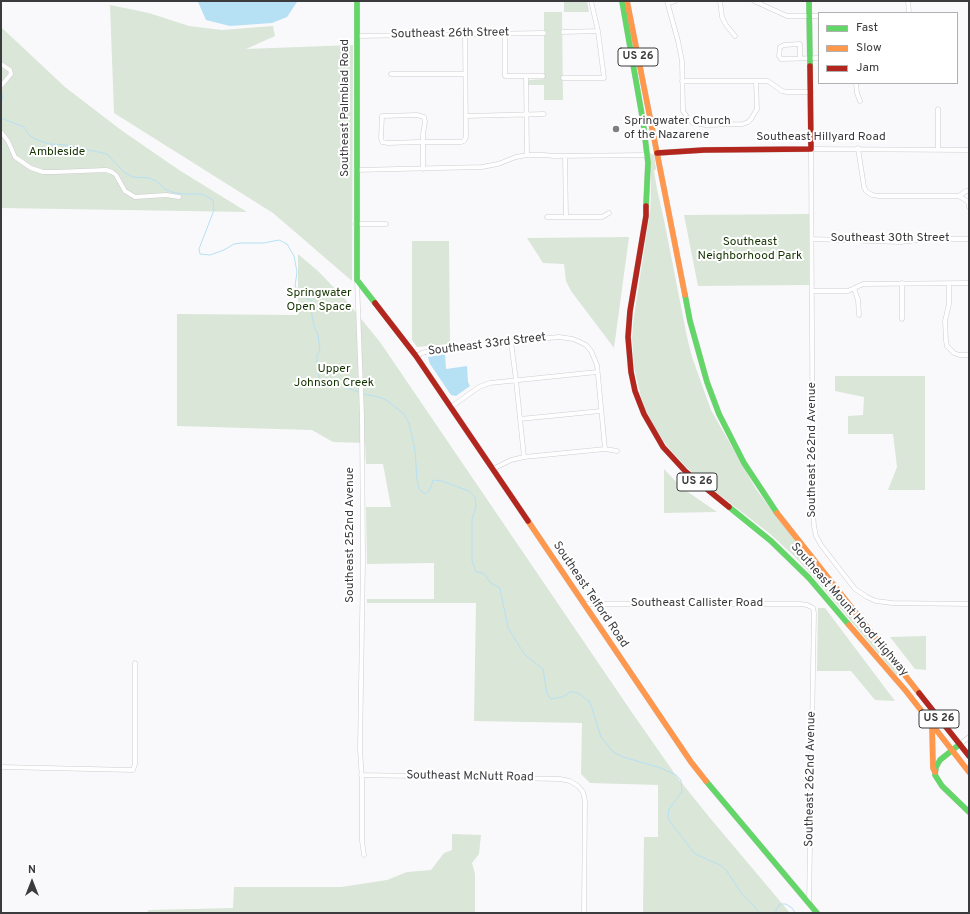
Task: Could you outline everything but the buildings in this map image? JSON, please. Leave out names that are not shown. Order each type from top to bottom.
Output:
[{"type":"main road","name":"Southeast Palmblad Road","points":[[356,215],[357,1]]},
{"type":"main road","name":"Southeast Mount Hood Highway","points":[[622,1],[647,155],[648,182],[646,216],[631,304],[628,337],[631,372],[635,391],[644,414],[658,440],[674,461],[700,485],[764,534],[809,578],[906,691],[969,772]]},
{"type":"main road","name":"Southeast Mount Hood Highway","points":[[627,1],[681,282],[695,342],[714,401],[738,451],[774,509],[969,756]]},
{"type":"main road","points":[[810,1],[811,149]]},
{"type":"main road","points":[[640,107],[645,115],[653,151],[657,153]]},
{"type":"main road","name":"Southeast Hillyard Road","points":[[657,153],[704,150],[811,149]]},
{"type":"main road","name":"Southeast 252nd Avenue","points":[[356,215],[357,280]]},
{"type":"main road","name":"Southeast Telford Road","points":[[357,280],[416,356],[690,762],[721,801],[817,913]]},
{"type":"main road","points":[[906,691],[924,706],[952,741],[960,744]]},
{"type":"main road","points":[[932,724],[933,768],[938,781],[969,812]]},
{"type":"main road","points":[[935,772],[940,760],[960,744]]},
{"type":"main road","points":[[952,750],[960,753],[969,765]]},
{"type":"street","points":[[563,78],[604,78],[598,31],[591,1]]},
{"type":"street","points":[[675,1],[667,2],[682,61],[683,111],[685,116],[693,123],[706,125],[743,124],[752,120],[757,109],[756,81]]},
{"type":"street","points":[[720,1],[722,17],[726,25],[735,36]]},
{"type":"street","points":[[754,1],[787,16],[818,16]]},
{"type":"street","points":[[908,1],[909,12]]},
{"type":"street","points":[[563,32],[598,31]]},
{"type":"street","name":"Southeast 26th Street","points":[[357,36],[544,33]]},
{"type":"street","points":[[422,169],[423,142],[425,122],[424,117],[418,115],[382,116],[382,142],[423,142],[464,141],[466,137],[465,34]]},
{"type":"street","points":[[505,34],[505,76],[543,76]]},
{"type":"street","points":[[800,44],[800,58]]},
{"type":"street","points":[[810,44],[782,45],[780,47],[779,56],[781,60],[818,58]]},
{"type":"street","points":[[1,64],[10,70],[11,74],[6,82],[1,86]]},
{"type":"street","points":[[391,74],[466,74]]},
{"type":"street","points":[[526,76],[527,155]]},
{"type":"street","points":[[682,81],[768,81],[782,91],[811,92]]},
{"type":"street","points":[[856,84],[860,101]]},
{"type":"street","points":[[938,109],[938,149]]},
{"type":"street","points":[[466,116],[544,114]]},
{"type":"street","points":[[1,132],[8,141],[15,157],[31,168],[43,172],[106,170],[116,175],[125,192],[129,194],[139,197],[166,195],[179,197]]},
{"type":"street","points":[[858,148],[864,187],[866,191],[872,195],[959,196],[966,191],[969,191]]},
{"type":"street","name":"Southeast Hillyard Road","points":[[811,149],[858,148],[969,150]]},
{"type":"street","name":"Southeast 262nd Avenue","points":[[811,149],[814,526],[821,545],[855,589],[876,602],[969,604]]},
{"type":"street","points":[[356,170],[482,168],[527,155],[647,155]]},
{"type":"street","points":[[565,156],[566,217]]},
{"type":"street","points":[[862,195],[866,191]]},
{"type":"street","points":[[959,196],[968,203]]},
{"type":"street","points":[[547,217],[602,217],[608,213]]},
{"type":"street","points":[[356,224],[386,224]]},
{"type":"street","name":"Southeast 30th Street","points":[[812,239],[900,242],[927,239],[969,239]]},
{"type":"street","name":"Southeast 252nd Avenue","points":[[357,280],[362,402],[363,561],[360,749],[362,780],[362,841],[364,855]]},
{"type":"street","points":[[902,283],[902,319]]},
{"type":"street","points":[[812,291],[844,291],[863,284],[969,283]]},
{"type":"street","points":[[949,284],[949,304],[946,316],[947,346],[950,350],[959,355],[969,355]]},
{"type":"street","points":[[854,288],[858,300],[859,315]]},
{"type":"street","name":"Southeast 33rd Street","points":[[416,356],[437,349],[559,337],[573,339],[586,345],[595,358],[605,449]]},
{"type":"street","points":[[511,342],[524,457]]},
{"type":"street","points":[[451,407],[484,385],[490,383],[597,372]]},
{"type":"street","points":[[520,419],[601,411]]},
{"type":"street","points":[[493,469],[511,460],[524,457],[605,449],[617,451]]},
{"type":"street","name":"Southeast Callister Road","points":[[583,604],[800,604],[810,606]]},
{"type":"street","name":"Southeast 262nd Avenue","points":[[810,606],[814,613],[810,904]]},
{"type":"street","points":[[1,767],[133,770],[135,764],[135,663]]},
{"type":"street","points":[[960,744],[969,737]]},
{"type":"street","name":"Southeast McNutt Road","points":[[361,776],[560,779],[570,781],[578,786],[583,792],[585,801],[584,913]]},
{"type":"green space","points":[[564,1],[587,1],[589,12],[564,12]]},
{"type":"green space","points":[[110,5],[149,13],[189,26],[222,30],[273,26],[275,36],[246,49],[353,45],[352,281],[273,213],[114,113]]},
{"type":"green space","points":[[544,12],[562,12],[563,100],[544,100],[544,85],[527,85],[529,80],[544,79]]},
{"type":"green space","name":"Ambleside","points":[[1,27],[65,87],[121,130],[179,170],[247,212],[1,208]]},
{"type":"green space","points":[[650,153],[654,155],[656,169],[654,171],[657,189],[687,337],[692,357],[711,410],[756,489],[901,675],[898,677],[813,576],[794,556],[769,533],[709,487],[685,466],[667,446],[647,413],[641,397],[634,367],[632,339],[633,323],[650,211]]},
{"type":"green space","name":"Southeast Neighborhood Park","points":[[809,214],[809,285],[698,286],[684,215]]},
{"type":"green space","points":[[629,237],[614,348],[571,291],[566,281],[564,264],[543,263],[527,238]]},
{"type":"green space","points":[[412,241],[449,241],[450,344],[417,347],[412,340]]},
{"type":"green space","name":"Upper Johnson Creek","points":[[298,254],[318,271],[345,299],[380,342],[677,777],[790,913],[643,913],[644,837],[658,837],[658,785],[590,783],[581,774],[582,723],[474,721],[476,603],[367,603],[367,599],[434,599],[434,563],[367,564],[366,507],[391,507],[383,464],[366,464],[365,443],[333,442],[312,430],[177,426],[177,314],[298,315]]},
{"type":"green space","points":[[835,376],[925,376],[925,490],[888,490],[897,467],[893,434],[848,434],[848,416],[863,415],[864,397],[835,391]]},
{"type":"green space","points":[[664,469],[682,488],[717,512],[664,513]]},
{"type":"green space","points":[[818,608],[825,608],[895,701],[875,700],[851,671],[817,671]]},
{"type":"green space","points":[[926,636],[926,670],[915,669],[890,637]]},
{"type":"green space","points":[[452,834],[481,835],[479,854],[472,863],[475,874],[475,913],[146,913],[149,910],[233,908],[234,887],[341,887],[387,880],[407,872],[431,870],[444,853],[452,850]]},
{"type":"water","points":[[193,1],[297,2],[287,17],[272,23],[230,26],[206,20],[198,2]]},
{"type":"water","points":[[445,354],[446,369],[467,366],[468,382],[470,386],[456,396],[451,395],[430,364],[428,357]]},
{"type":"waterway","points":[[1,93],[3,96],[1,104]]},
{"type":"waterway","points":[[1,118],[24,127],[29,135],[49,144],[66,145],[107,154],[125,173],[133,177],[149,178],[172,192],[183,194],[202,194],[213,200],[214,210],[199,249],[200,254],[210,255],[224,250],[234,244],[241,243],[264,243],[279,240],[287,244],[294,256],[297,272],[295,286],[300,295],[311,300],[312,316],[318,335],[320,350],[317,355],[320,382],[324,385],[340,384],[360,393]]},
{"type":"waterway","points":[[363,394],[386,400],[403,413],[409,423],[415,450],[419,489],[425,494],[430,490],[433,480],[442,481],[469,491],[475,497],[476,507],[472,519],[472,561],[476,572],[483,573],[491,583],[500,588],[508,628],[525,655],[543,669],[547,694],[551,699],[563,697],[570,692],[575,692],[581,695],[590,702],[601,737],[613,752],[623,757],[661,768],[676,775],[681,780],[682,792],[669,809],[668,817],[670,822],[695,854],[720,865],[726,870],[742,894],[759,913]]},
{"type":"waterway","points":[[776,913],[776,910],[780,904],[786,904],[792,908],[795,913]]},
{"type":"traffic: fast","points":[[357,1],[357,280],[375,303]]},
{"type":"traffic: fast","points":[[622,1],[643,121],[648,163],[646,206]]},
{"type":"traffic: fast","points":[[809,1],[810,66]]},
{"type":"traffic: fast","points":[[685,295],[690,321],[707,382],[719,414],[744,463],[777,513]]},
{"type":"traffic: fast","points":[[729,507],[771,541],[809,578],[849,625]]},
{"type":"traffic: fast","points":[[960,744],[940,760],[936,767],[935,775],[942,786],[969,812]]},
{"type":"traffic: fast","points":[[706,781],[817,913]]},
{"type":"traffic: slow","points":[[627,1],[685,295]]},
{"type":"traffic: slow","points":[[777,513],[919,693]]},
{"type":"traffic: slow","points":[[528,521],[691,762],[706,781]]},
{"type":"traffic: slow","points":[[849,625],[906,691],[969,772]]},
{"type":"traffic: slow","points":[[932,724],[933,768],[935,772]]},
{"type":"traffic: jam","points":[[657,153],[704,150],[811,149],[810,66]]},
{"type":"traffic: jam","points":[[646,206],[646,216],[630,311],[628,337],[631,372],[635,391],[644,414],[663,447],[686,472],[729,507]]},
{"type":"traffic: jam","points":[[375,303],[416,356],[528,521]]},
{"type":"traffic: jam","points":[[919,693],[969,756]]},
{"type":"place","name":"Springwater Church of the Nazarene","points":[[616,129]]},
{"type":"park label","name":"Springwater Open Space","points":[[319,301]]}]
